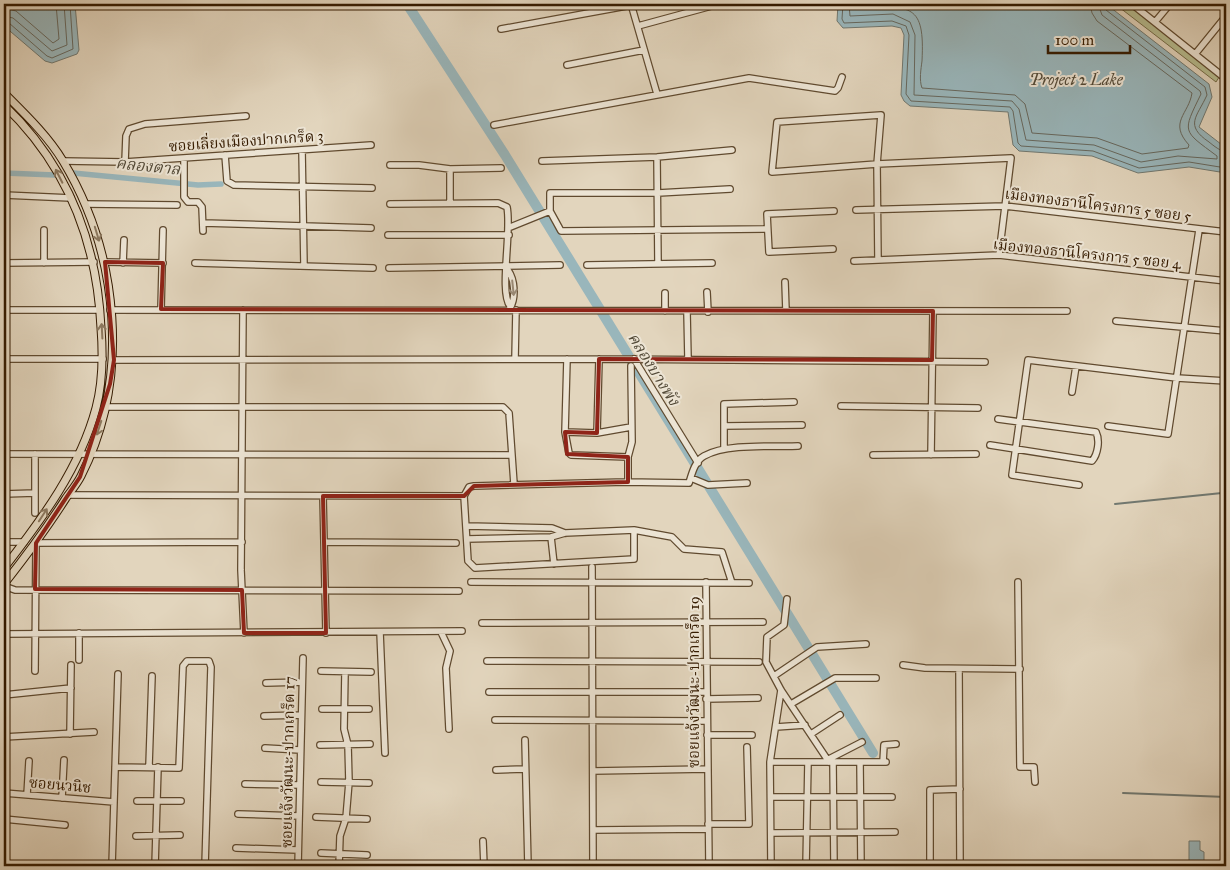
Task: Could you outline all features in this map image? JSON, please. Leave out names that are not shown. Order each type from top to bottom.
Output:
[{"type":"main road","points":[[4,93],[50,142],[63,161],[86,204],[97,231],[105,262],[114,360],[106,407],[90,455],[80,477],[36,543],[4,585]]},
{"type":"main road","points":[[4,105],[41,145],[71,198],[94,262],[100,310],[103,359],[96,407],[72,471],[4,568]]},
{"type":"street","points":[[638,26],[720,4]]},
{"type":"street","points":[[1132,4],[1196,53],[1226,79]]},
{"type":"street","points":[[1155,22],[1170,4]]},
{"type":"street","points":[[501,29],[632,5],[657,94]]},
{"type":"street","points":[[1196,53],[1226,16]]},
{"type":"street","points":[[567,65],[644,50]]},
{"type":"street","points":[[494,125],[749,78],[835,91],[842,77]]},
{"type":"street","points":[[878,260],[876,164],[881,115],[777,122],[772,172],[876,164],[1011,158],[999,255]]},
{"type":"street","points":[[125,162],[126,136],[129,129],[145,124],[246,116]]},
{"type":"street","name":"ซอยเลี่ยงเมืองปากเกร็ด 3","points":[[63,161],[125,162],[184,159],[371,145]]},
{"type":"street","points":[[302,150],[304,266]]},
{"type":"street","points":[[542,160],[657,157],[732,150]]},
{"type":"street","points":[[225,155],[227,181],[229,184],[372,188]]},
{"type":"street","points":[[657,157],[658,264]]},
{"type":"street","points":[[184,159],[184,198],[188,202],[201,204],[203,232]]},
{"type":"street","points":[[390,165],[419,165],[450,169],[501,168]]},
{"type":"street","points":[[450,169],[450,203]]},
{"type":"street","points":[[730,189],[658,193],[550,193],[550,211],[561,231],[767,229]]},
{"type":"street","points":[[4,195],[71,198]]},
{"type":"street","points":[[86,204],[177,205]]},
{"type":"street","points":[[390,204],[503,204],[507,207],[509,235],[508,267],[512,275],[514,301],[512,309],[515,359]]},
{"type":"street","name":"เมืองทองธานีโครงการ 5 ซอย 5","points":[[856,210],[878,211],[1005,206],[1226,232]]},
{"type":"street","points":[[508,228],[550,211]]},
{"type":"street","points":[[833,249],[769,252],[767,214],[834,211]]},
{"type":"street","points":[[203,223],[371,228]]},
{"type":"street","points":[[4,228],[4,263],[94,262]]},
{"type":"street","points":[[44,230],[44,263]]},
{"type":"street","points":[[161,309],[163,230]]},
{"type":"street","points":[[1108,426],[1168,434],[1199,230]]},
{"type":"street","points":[[388,236],[509,235]]},
{"type":"street","points":[[123,263],[124,240]]},
{"type":"street","name":"เมืองทองธานีโครงการ 5 ซอย 4","points":[[854,261],[999,255],[1226,281]]},
{"type":"street","points":[[105,262],[163,263]]},
{"type":"street","points":[[195,263],[373,268]]},
{"type":"street","points":[[587,265],[712,264]]},
{"type":"street","points":[[389,268],[560,265]]},
{"type":"street","points":[[785,282],[786,312]]},
{"type":"street","points":[[707,292],[708,312]]},
{"type":"street","points":[[665,293],[665,311]]},
{"type":"street","points":[[4,310],[100,310]]},
{"type":"street","points":[[110,310],[1067,311]]},
{"type":"street","points":[[243,310],[242,590],[244,633]]},
{"type":"street","points":[[931,455],[933,311]]},
{"type":"street","points":[[687,312],[688,359]]},
{"type":"street","points":[[1116,321],[1226,332]]},
{"type":"street","points":[[4,359],[103,359]]},
{"type":"street","points":[[567,359],[566,447],[571,455],[628,458]]},
{"type":"street","points":[[597,433],[599,359]]},
{"type":"street","points":[[634,359],[698,463]]},
{"type":"street","points":[[114,360],[688,359],[985,362]]},
{"type":"street","points":[[1079,485],[1012,475],[1028,360],[1177,378],[1226,381]]},
{"type":"street","points":[[628,482],[628,458],[632,449],[631,366]]},
{"type":"street","points":[[1072,392],[1076,366]]},
{"type":"street","points":[[724,449],[724,404],[794,402]]},
{"type":"street","points":[[841,406],[978,408]]},
{"type":"street","points":[[106,407],[503,407],[509,413],[514,484]]},
{"type":"street","points":[[990,445],[1092,461],[1097,448],[1096,432],[998,419]]},
{"type":"street","points":[[724,426],[802,425]]},
{"type":"street","points":[[565,432],[597,433],[631,427]]},
{"type":"street","points":[[634,530],[634,559],[475,568],[468,561],[464,496],[469,488],[474,486],[628,482],[690,483],[703,456],[724,449],[798,446]]},
{"type":"street","points":[[4,454],[512,455]]},
{"type":"street","points":[[35,454],[35,513]]},
{"type":"street","points":[[873,455],[976,454]]},
{"type":"street","points":[[691,478],[710,485],[747,483]]},
{"type":"street","points":[[4,494],[35,493]]},
{"type":"street","points":[[68,495],[464,496]]},
{"type":"street","points":[[323,496],[326,633]]},
{"type":"street","points":[[467,526],[552,528],[565,533]]},
{"type":"street","points":[[467,539],[551,537],[565,533],[634,530],[672,537],[684,549],[722,552],[730,580]]},
{"type":"street","points":[[551,537],[554,564]]},
{"type":"street","points":[[4,542],[24,542]]},
{"type":"street","points":[[35,672],[36,543],[242,542]]},
{"type":"street","points":[[324,542],[456,543]]},
{"type":"street","points":[[592,567],[593,866]]},
{"type":"street","name":"ซอยแจ้งวัฒนะ-ปากเกร็ด 19","points":[[471,582],[706,582],[709,866]]},
{"type":"street","points":[[706,582],[749,583]]},
{"type":"street","points":[[1018,582],[1020,767],[1034,767],[1035,782]]},
{"type":"street","points":[[4,585],[15,590],[324,589],[459,591]]},
{"type":"street","points":[[787,599],[784,625],[768,637],[766,662],[781,690],[830,761],[834,797],[834,866]]},
{"type":"street","points":[[482,623],[764,622]]},
{"type":"street","points":[[380,632],[385,753]]},
{"type":"street","points":[[441,632],[450,651],[446,668],[449,730]]},
{"type":"street","points":[[4,634],[462,632]]},
{"type":"street","points":[[78,660],[79,633]]},
{"type":"street","points":[[774,676],[817,647],[866,644]]},
{"type":"street","name":"ซอยแจ้งวัฒนะ-ปากเกร็ด 17","points":[[298,866],[303,658]]},
{"type":"street","points":[[487,661],[759,662]]},
{"type":"street","points":[[114,767],[149,766],[180,768],[184,663],[209,662],[211,667],[205,866]]},
{"type":"street","points":[[70,665],[70,734]]},
{"type":"street","points":[[903,666],[960,669],[1020,669]]},
{"type":"street","points":[[960,669],[960,866]]},
{"type":"street","points":[[321,671],[371,672]]},
{"type":"street","points":[[339,866],[340,836],[346,818],[349,782],[348,744],[344,736],[343,709],[345,672]]},
{"type":"street","points":[[112,866],[118,674]]},
{"type":"street","points":[[149,766],[152,676]]},
{"type":"street","points":[[791,704],[835,678],[876,678]]},
{"type":"street","points":[[266,683],[302,682]]},
{"type":"street","points":[[4,695],[71,688]]},
{"type":"street","points":[[771,866],[770,762],[781,690]]},
{"type":"street","points":[[489,692],[592,692],[758,698]]},
{"type":"street","points":[[322,709],[369,709]]},
{"type":"street","points":[[264,716],[302,715]]},
{"type":"street","points":[[811,734],[840,715]]},
{"type":"street","points":[[496,720],[592,722],[706,721]]},
{"type":"street","points":[[776,728],[805,725]]},
{"type":"street","points":[[4,737],[94,732]]},
{"type":"street","points":[[707,735],[752,735]]},
{"type":"street","points":[[524,740],[528,866]]},
{"type":"street","points":[[830,761],[862,742]]},
{"type":"street","points":[[320,745],[370,744]]},
{"type":"street","points":[[770,762],[884,762],[884,744],[896,744]]},
{"type":"street","points":[[593,830],[749,824],[746,747]]},
{"type":"street","points":[[265,748],[300,750]]},
{"type":"street","points":[[62,798],[64,760]]},
{"type":"street","points":[[27,795],[29,761]]},
{"type":"street","points":[[806,866],[808,762]]},
{"type":"street","points":[[860,762],[861,866]]},
{"type":"street","points":[[154,866],[158,767]]},
{"type":"street","points":[[593,771],[707,769]]},
{"type":"street","points":[[496,770],[525,770]]},
{"type":"street","points":[[321,782],[369,782]]},
{"type":"street","points":[[245,784],[300,785]]},
{"type":"street","points":[[930,866],[930,790],[960,789]]},
{"type":"street","name":"ซอยนวนิช","points":[[4,793],[114,802]]},
{"type":"street","points":[[771,797],[892,797]]},
{"type":"street","points":[[137,801],[181,801]]},
{"type":"street","points":[[238,814],[298,816]]},
{"type":"street","points":[[316,817],[367,819]]},
{"type":"street","points":[[4,820],[65,825]]},
{"type":"street","points":[[771,833],[895,832]]},
{"type":"street","points":[[136,836],[180,835]]},
{"type":"street","points":[[483,841],[484,866]]},
{"type":"street","points":[[236,848],[298,850]]},
{"type":"street","points":[[321,853],[367,855]]},
{"type":"highlighted area","points":[[105,262],[163,263],[161,309],[933,311],[932,360],[599,359],[597,433],[565,432],[567,454],[628,457],[628,482],[474,486],[464,496],[323,496],[326,633],[244,633],[242,590],[35,589],[36,543],[80,477],[110,384],[114,360]]},
{"type":"green space","points":[[1115,4],[1129,4],[1221,74],[1216,82]]},
{"type":"water","points":[[4,4],[75,4],[79,50],[77,54],[52,63],[45,61],[4,26]]},
{"type":"water","name":"Project 2 Lake","points":[[838,4],[1106,4],[1209,84],[1212,97],[1199,127],[1226,148],[1226,173],[1189,167],[1138,173],[1092,156],[1019,151],[1013,145],[1008,112],[910,106],[901,95],[904,35],[901,28],[892,26],[843,28],[837,21]]},
{"type":"water","points":[[1189,841],[1200,841],[1200,850],[1204,852],[1204,862],[1189,861]]},
{"type":"waterway","name":"คลองบางพัง","points":[[407,4],[505,155],[873,753]]},
{"type":"waterway","name":"คลองตาล","points":[[4,173],[55,175]]},
{"type":"waterway","name":"คลองตาล","points":[[73,173],[198,185],[221,184]]},
{"type":"waterway","points":[[1115,504],[1222,493],[1223,466],[1226,466]]},
{"type":"waterway","points":[[1123,793],[1226,797]]}]
